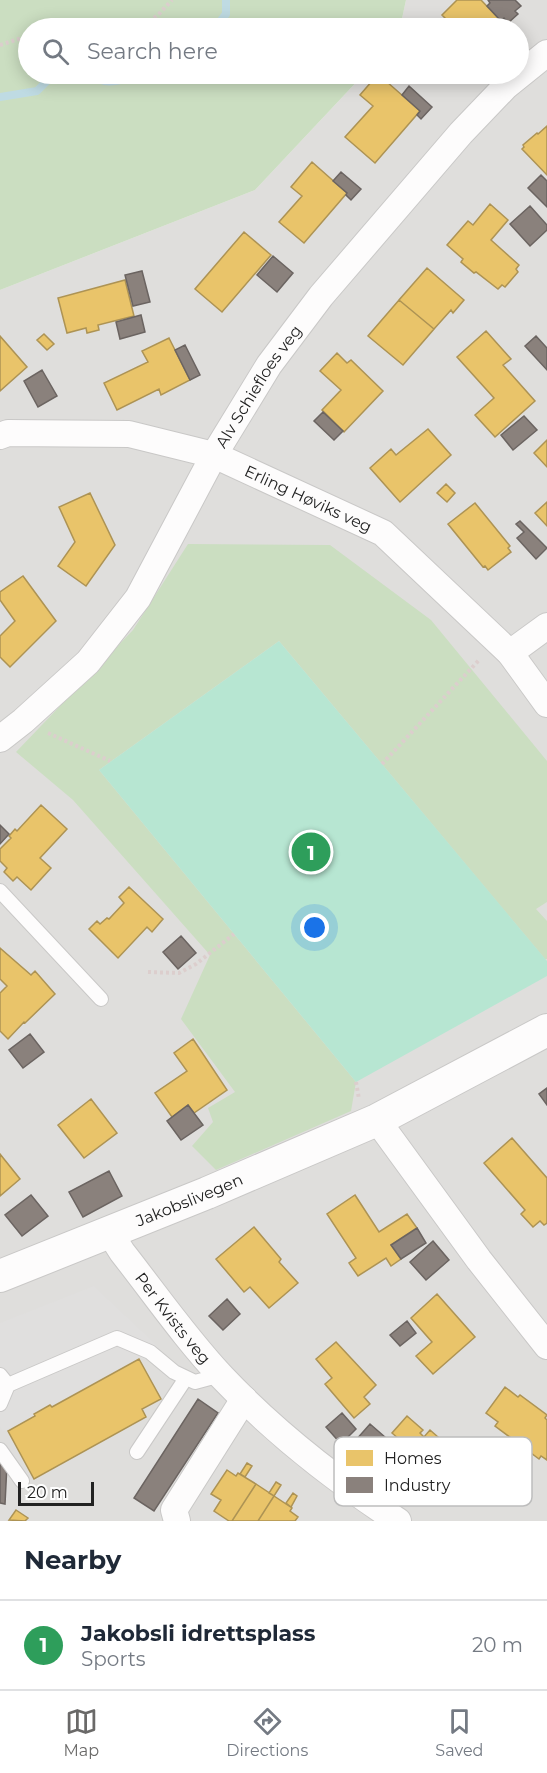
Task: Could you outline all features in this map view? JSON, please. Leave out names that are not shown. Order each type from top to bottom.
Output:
[{"type":"street","name":"Alv Schiefloes veg","points":[[529,67],[547,53]]},
{"type":"street","name":"Alv Schiefloes veg","points":[[0,739],[88,662],[138,598],[214,455],[269,365],[321,296],[461,133],[508,84]]},
{"type":"street","name":"Erling Høviks veg","points":[[0,436],[8,433],[129,434],[214,455],[383,533],[503,647],[547,704]]},
{"type":"street","points":[[503,647],[547,626]]},
{"type":"street","name":"Jakobslivegen","points":[[0,1276],[110,1233],[377,1120],[547,1030]]},
{"type":"street","points":[[377,1120],[479,1260],[547,1346]]},
{"type":"street","name":"Per Kvists veg","points":[[110,1233],[122,1252],[221,1375],[308,1457],[334,1477]]},
{"type":"street","points":[[177,1521],[174,1510],[244,1399]]},
{"type":"street","name":"Per Kvists veg","points":[[374,1506],[398,1521]]},
{"type":"lane","points":[[0,891],[101,999]]},
{"type":"lane","points":[[0,1404],[4,1380],[117,1338],[150,1352],[174,1372],[195,1382],[221,1375]]},
{"type":"lane","points":[[137,1452],[186,1378]]},
{"type":"lane","points":[[0,1450],[22,1481]]},
{"type":"path","points":[[154,18],[172,0]]},
{"type":"path","points":[[0,45],[18,39]]},
{"type":"path","points":[[382,764],[503,647]]},
{"type":"path","points":[[23,721],[110,761]]},
{"type":"path","points":[[148,972],[179,973],[196,964],[234,934]]},
{"type":"shaded area","points":[[406,0],[547,0],[547,1521],[0,1521],[0,290],[255,190],[355,84],[529,84],[529,18],[402,18]]},
{"type":"shaded area","points":[[94,1286],[159,1347],[3,1432],[0,1426],[0,1323]]},
{"type":"green space","points":[[0,0],[406,0],[402,18],[18,18],[18,84],[355,84],[255,190],[0,290]]},
{"type":"green space","points":[[188,544],[330,545],[431,620],[547,761],[547,902],[536,909],[547,921],[547,959],[279,641],[99,770],[356,1082],[351,1111],[216,1170],[192,1146],[213,1122],[208,1108],[235,1092],[181,1019],[210,955],[73,800],[16,752],[133,630]]},
{"type":"green space","points":[[279,641],[547,961],[547,976],[356,1082],[99,770]]},
{"type":"building: Homes","points":[[457,0],[481,0],[498,18],[445,18],[442,15]]},
{"type":"building: Homes","points":[[369,84],[389,84],[420,111],[375,163],[345,137],[373,106],[360,95]]},
{"type":"building: Homes","points":[[547,126],[547,175],[522,149],[523,145]]},
{"type":"building: Homes","points":[[312,162],[347,193],[304,243],[279,222],[302,196],[291,187]]},
{"type":"building: Homes","points":[[490,204],[508,220],[491,240],[519,265],[516,269],[518,272],[505,287],[502,285],[498,289],[461,262],[463,259],[447,245],[468,221],[473,225]]},
{"type":"building: Homes","points":[[244,232],[271,255],[222,312],[195,289]]},
{"type":"building: Homes","points":[[427,268],[464,300],[453,313],[451,310],[434,329],[399,300]]},
{"type":"building: Homes","points":[[125,280],[134,316],[98,325],[99,330],[87,333],[86,328],[67,333],[58,298]]},
{"type":"building: Homes","points":[[399,300],[434,329],[403,365],[368,336]]},
{"type":"building: Homes","points":[[486,331],[511,359],[503,365],[535,401],[495,437],[475,415],[494,398],[457,357]]},
{"type":"building: Homes","points":[[44,334],[54,344],[47,350],[37,340]]},
{"type":"building: Homes","points":[[0,336],[27,367],[0,391]]},
{"type":"building: Homes","points":[[169,338],[190,380],[161,395],[159,389],[117,410],[104,383],[148,362],[142,351]]},
{"type":"building: Homes","points":[[337,353],[347,363],[351,360],[383,391],[344,432],[322,410],[341,390],[320,371]]},
{"type":"building: Homes","points":[[428,429],[451,455],[400,502],[370,468],[391,449],[396,455]]},
{"type":"building: Homes","points":[[547,440],[547,467],[534,453]]},
{"type":"building: Homes","points":[[446,484],[455,493],[447,502],[437,493]]},
{"type":"building: Homes","points":[[90,493],[115,545],[86,586],[58,566],[75,542],[59,507]]},
{"type":"building: Homes","points":[[547,502],[547,526],[535,513]]},
{"type":"building: Homes","points":[[475,503],[510,546],[508,548],[511,552],[488,570],[485,566],[483,567],[448,524]]},
{"type":"building: Homes","points":[[23,576],[56,621],[10,667],[0,657],[0,636],[15,621],[0,600],[0,592]]},
{"type":"building: Homes","points":[[41,805],[67,829],[40,858],[51,868],[31,890],[17,877],[13,881],[4,872],[7,868],[0,861],[0,849],[11,838],[9,836],[15,829],[17,831]]},
{"type":"building: Homes","points":[[129,887],[163,919],[152,932],[147,927],[118,958],[89,929],[97,921],[100,924],[107,918],[109,919],[124,903],[119,897]]},
{"type":"building: Homes","points":[[0,948],[31,975],[35,971],[55,994],[8,1039],[0,1031],[0,993],[7,986],[0,979]]},
{"type":"building: Homes","points":[[193,1039],[227,1090],[194,1113],[188,1105],[172,1117],[155,1093],[187,1071],[174,1053]]},
{"type":"building: Homes","points":[[91,1099],[117,1133],[84,1158],[58,1125]]},
{"type":"building: Homes","points":[[512,1138],[547,1178],[547,1223],[544,1225],[540,1221],[533,1227],[521,1214],[525,1210],[484,1163]]},
{"type":"building: Homes","points":[[0,1154],[20,1179],[0,1196]]},
{"type":"building: Homes","points":[[355,1195],[379,1232],[407,1214],[417,1228],[391,1245],[401,1259],[391,1266],[386,1258],[358,1276],[349,1263],[356,1258],[327,1214]]},
{"type":"building: Homes","points":[[254,1227],[281,1259],[279,1262],[298,1283],[269,1308],[250,1287],[244,1292],[216,1259]]},
{"type":"building: Homes","points":[[437,1294],[475,1337],[433,1374],[416,1356],[432,1342],[411,1318]]},
{"type":"building: Homes","points":[[336,1342],[376,1385],[364,1397],[370,1404],[354,1418],[325,1384],[332,1378],[316,1359]]},
{"type":"building: Homes","points":[[139,1359],[161,1399],[142,1409],[146,1417],[34,1479],[8,1431],[50,1405],[52,1407]]},
{"type":"building: Homes","points":[[505,1387],[547,1415],[545,1418],[547,1420],[547,1460],[541,1456],[539,1459],[532,1454],[532,1437],[510,1437],[495,1426],[498,1422],[486,1413]]},
{"type":"building: Homes","points":[[407,1416],[423,1430],[420,1433],[424,1437],[397,1437],[392,1433]]},
{"type":"building: Homes","points":[[430,1430],[438,1437],[424,1437]]},
{"type":"building: Homes","points":[[247,1463],[252,1466],[245,1477],[240,1474]]},
{"type":"building: Homes","points":[[227,1470],[236,1476],[238,1473],[256,1484],[232,1521],[214,1511],[221,1500],[211,1494]]},
{"type":"building: Homes","points":[[276,1482],[281,1485],[274,1496],[269,1493]]},
{"type":"building: Homes","points":[[256,1484],[274,1496],[258,1521],[232,1521]]},
{"type":"building: Homes","points":[[293,1493],[297,1496],[291,1507],[286,1503]]},
{"type":"building: Homes","points":[[274,1496],[292,1508],[290,1511],[298,1517],[295,1521],[258,1521]]},
{"type":"building: Homes","points":[[16,1510],[28,1518],[25,1521],[9,1520]]},
{"type":"building: Industry","points":[[488,0],[515,0],[521,6],[515,11],[518,14],[514,18],[498,18],[487,6],[490,3]]},
{"type":"building: Industry","points":[[409,86],[432,107],[421,119],[417,115],[420,111],[402,95]]},
{"type":"building: Industry","points":[[341,172],[361,189],[351,200],[346,195],[347,193],[333,181]]},
{"type":"building: Industry","points":[[541,175],[547,181],[547,207],[528,188]]},
{"type":"building: Industry","points":[[530,206],[547,225],[547,230],[530,246],[510,224]]},
{"type":"building: Industry","points":[[273,256],[293,273],[277,292],[257,275]]},
{"type":"building: Industry","points":[[142,271],[150,302],[133,306],[125,275]]},
{"type":"building: Industry","points":[[141,315],[145,332],[120,339],[116,322]]},
{"type":"building: Industry","points":[[536,336],[547,348],[547,370],[525,346]]},
{"type":"building: Industry","points":[[185,345],[200,375],[190,380],[175,350]]},
{"type":"building: Industry","points":[[42,370],[57,396],[38,407],[24,381]]},
{"type":"building: Industry","points":[[323,412],[343,431],[334,440],[314,421]]},
{"type":"building: Industry","points":[[524,416],[537,430],[513,450],[501,435]]},
{"type":"building: Industry","points":[[520,521],[547,548],[536,559],[517,538],[524,532],[516,524]]},
{"type":"building: Industry","points":[[0,825],[9,834],[0,844]]},
{"type":"building: Industry","points":[[181,936],[196,953],[178,969],[163,952]]},
{"type":"building: Industry","points":[[30,1034],[44,1052],[23,1068],[9,1050]]},
{"type":"building: Industry","points":[[547,1088],[547,1105],[539,1094]]},
{"type":"building: Industry","points":[[188,1105],[203,1125],[181,1140],[167,1121]]},
{"type":"building: Industry","points":[[109,1171],[122,1196],[83,1217],[69,1192]]},
{"type":"building: Industry","points":[[31,1195],[48,1216],[22,1236],[5,1215]]},
{"type":"building: Industry","points":[[417,1228],[426,1243],[401,1259],[391,1245]]},
{"type":"building: Industry","points":[[433,1241],[449,1260],[426,1280],[410,1262]]},
{"type":"building: Industry","points":[[227,1299],[240,1314],[223,1330],[209,1316]]},
{"type":"building: Industry","points":[[407,1321],[416,1333],[400,1346],[390,1335]]},
{"type":"building: Industry","points":[[198,1399],[218,1413],[154,1511],[134,1498]]},
{"type":"building: Industry","points":[[342,1413],[356,1429],[348,1437],[335,1437],[326,1427]]},
{"type":"building: Industry","points":[[370,1424],[385,1437],[359,1437]]},
{"type":"building: Industry","points":[[0,1463],[7,1464],[5,1504],[0,1503]]},
{"type":"waterway","points":[[223,18],[226,14],[226,0]]},
{"type":"waterway","points":[[0,97],[37,91],[44,84]]},
{"type":"place","name":"Jakobsli idrettsplass","points":[[311,852]]}]
